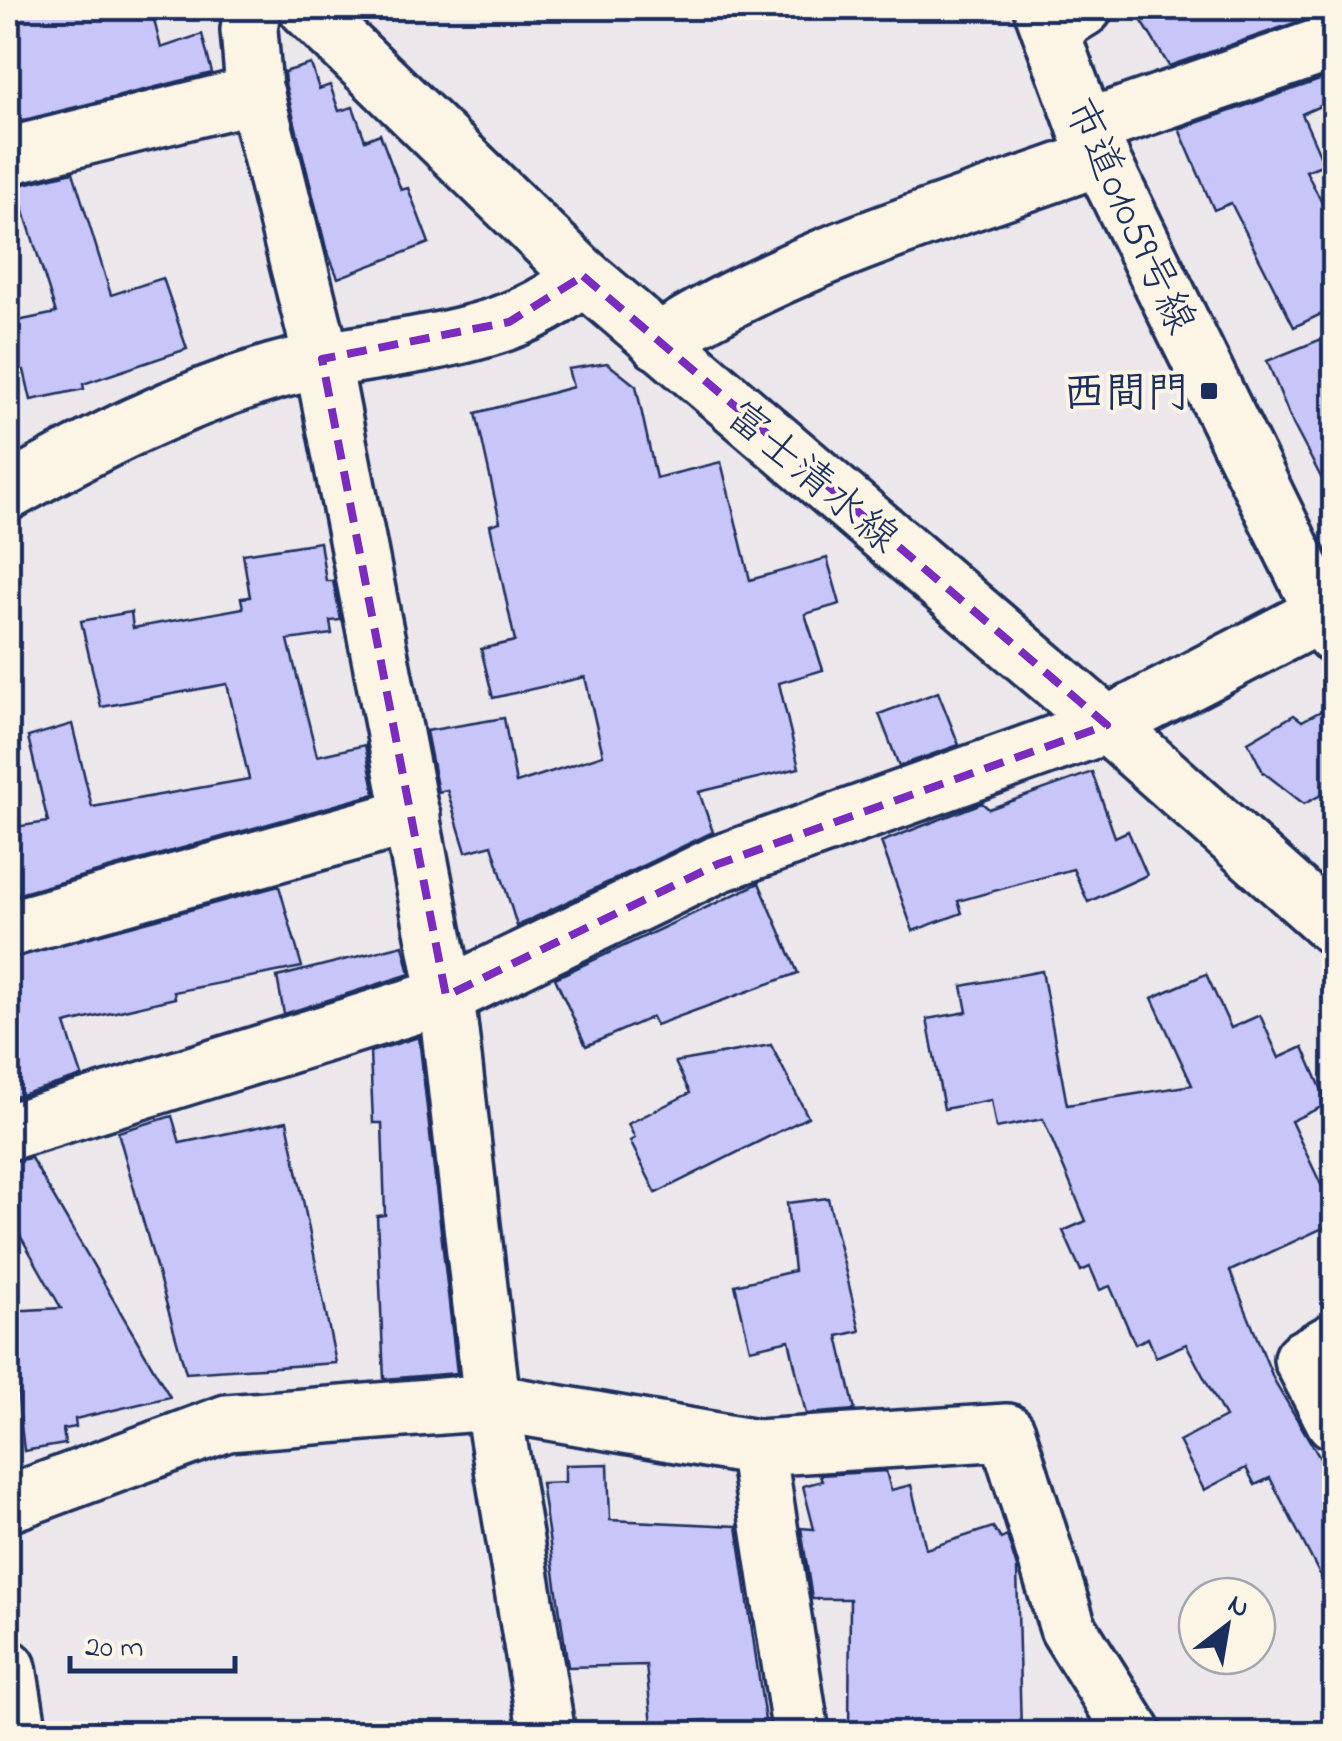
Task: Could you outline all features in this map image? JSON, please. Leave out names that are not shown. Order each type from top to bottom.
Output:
[{"type":"street","points":[[252,8],[249,30],[256,94],[322,358],[446,996],[492,1402],[547,1734]]},
{"type":"street","name":"富士清水線","points":[[307,8],[583,276],[1107,725],[1334,928]]},
{"type":"street","name":"市道01059号線","points":[[1059,15],[1094,142],[1331,618]]},
{"type":"street","points":[[658,342],[702,313],[1334,42]]},
{"type":"street","points":[[8,156],[256,94]]},
{"type":"street","points":[[8,492],[156,412],[322,358],[509,322],[539,310],[583,276]]},
{"type":"street","points":[[8,1132],[446,996],[718,864],[1107,725],[1331,618]]},
{"type":"street","points":[[8,929],[412,816]]},
{"type":"street","points":[[1334,1341],[1302,1359],[1334,1421]]},
{"type":"street","points":[[8,1504],[228,1422],[492,1402],[757,1448],[1007,1432],[1068,1628],[1134,1734]]},
{"type":"street","points":[[757,1448],[801,1734]]},
{"type":"street","points":[[8,1668],[20,1734]]},
{"type":"highlighted area","points":[[583,276],[1107,725],[718,864],[446,996],[322,359],[509,322]]},
{"type":"building","points":[[45,8],[151,8],[161,48],[202,34],[212,73],[12,123],[8,109],[8,17]]},
{"type":"building","points":[[1134,8],[1316,8],[1320,14],[1169,66]]},
{"type":"building","points":[[311,64],[319,89],[330,85],[339,111],[353,107],[365,140],[380,134],[401,190],[408,188],[429,243],[338,278],[326,248],[285,83],[284,72]]},
{"type":"building","points":[[1334,75],[1334,100],[1302,114],[1324,164],[1306,171],[1334,227],[1334,308],[1294,327],[1231,203],[1214,210],[1179,129]]},
{"type":"building","points":[[73,172],[111,295],[163,278],[187,349],[83,384],[84,389],[31,400],[24,370],[8,374],[8,323],[56,313],[16,186]]},
{"type":"building","points":[[1334,334],[1334,502],[1293,424],[1267,361]]},
{"type":"building","points":[[607,363],[636,386],[656,478],[721,462],[750,580],[827,558],[840,604],[805,614],[823,670],[779,683],[799,768],[699,792],[713,832],[517,926],[492,845],[466,852],[447,790],[438,792],[426,731],[504,718],[516,783],[603,755],[585,677],[493,698],[481,649],[515,641],[490,525],[500,522],[476,413],[573,387],[568,369]]},
{"type":"building","points":[[320,542],[326,581],[333,581],[341,620],[330,621],[332,634],[288,640],[317,756],[365,745],[375,794],[8,897],[8,828],[48,822],[28,737],[72,724],[92,807],[249,779],[227,684],[101,707],[81,621],[131,612],[133,628],[243,608],[241,598],[250,597],[243,554]]},
{"type":"building","points":[[938,692],[959,745],[899,766],[879,714]]},
{"type":"building","points":[[1334,704],[1334,788],[1304,804],[1263,772],[1248,742],[1294,715],[1302,721]]},
{"type":"building","points":[[1092,772],[1115,837],[1128,831],[1147,875],[1088,902],[1073,869],[958,901],[962,913],[913,931],[881,842],[982,803],[989,809]]},
{"type":"building","points":[[759,883],[798,973],[656,1025],[652,1017],[586,1046],[555,978]]},
{"type":"building","points":[[279,886],[302,967],[174,992],[175,998],[65,1024],[82,1076],[8,1099],[8,959]]},
{"type":"building","points":[[403,945],[410,974],[284,1014],[277,977]]},
{"type":"building","points":[[1042,971],[1067,1105],[1192,1085],[1152,998],[1206,974],[1231,1028],[1260,1015],[1279,1058],[1303,1047],[1328,1104],[1291,1121],[1334,1212],[1334,1223],[1230,1271],[1274,1380],[1334,1482],[1334,1602],[1270,1478],[1255,1485],[1246,1468],[1204,1490],[1179,1441],[1225,1417],[1186,1344],[1156,1357],[1148,1338],[1135,1344],[1110,1286],[1100,1290],[1090,1267],[1081,1271],[1063,1231],[1086,1221],[1043,1119],[996,1128],[991,1100],[944,1109],[927,1019],[967,1012],[962,986]]},
{"type":"building","points":[[419,1037],[457,1373],[384,1379],[377,1216],[385,1215],[382,1123],[373,1123],[370,1052]]},
{"type":"building","points":[[771,1045],[808,1117],[656,1193],[630,1141],[635,1138],[628,1124],[690,1093],[675,1062]]},
{"type":"building","points":[[172,1116],[180,1143],[287,1121],[336,1363],[186,1373],[118,1132]]},
{"type":"building","points":[[31,1158],[170,1397],[75,1419],[76,1427],[63,1429],[65,1444],[24,1451],[8,1311],[61,1308],[8,1214],[8,1162]]},
{"type":"building","points":[[828,1198],[860,1331],[838,1336],[855,1410],[806,1414],[789,1340],[750,1349],[735,1285],[794,1271],[787,1203]]},
{"type":"building","points":[[608,1464],[610,1520],[737,1526],[766,1727],[707,1732],[706,1720],[652,1725],[646,1665],[568,1667],[541,1483],[565,1482],[565,1465]]},
{"type":"building","points":[[886,1471],[891,1490],[911,1485],[926,1549],[993,1527],[1001,1539],[1007,1536],[1017,1568],[1021,1734],[849,1734],[850,1599],[812,1599],[801,1528],[814,1529],[803,1486],[822,1481],[820,1475]]},
{"type":"place","name":"西間門","points":[[1209,391]]}]
